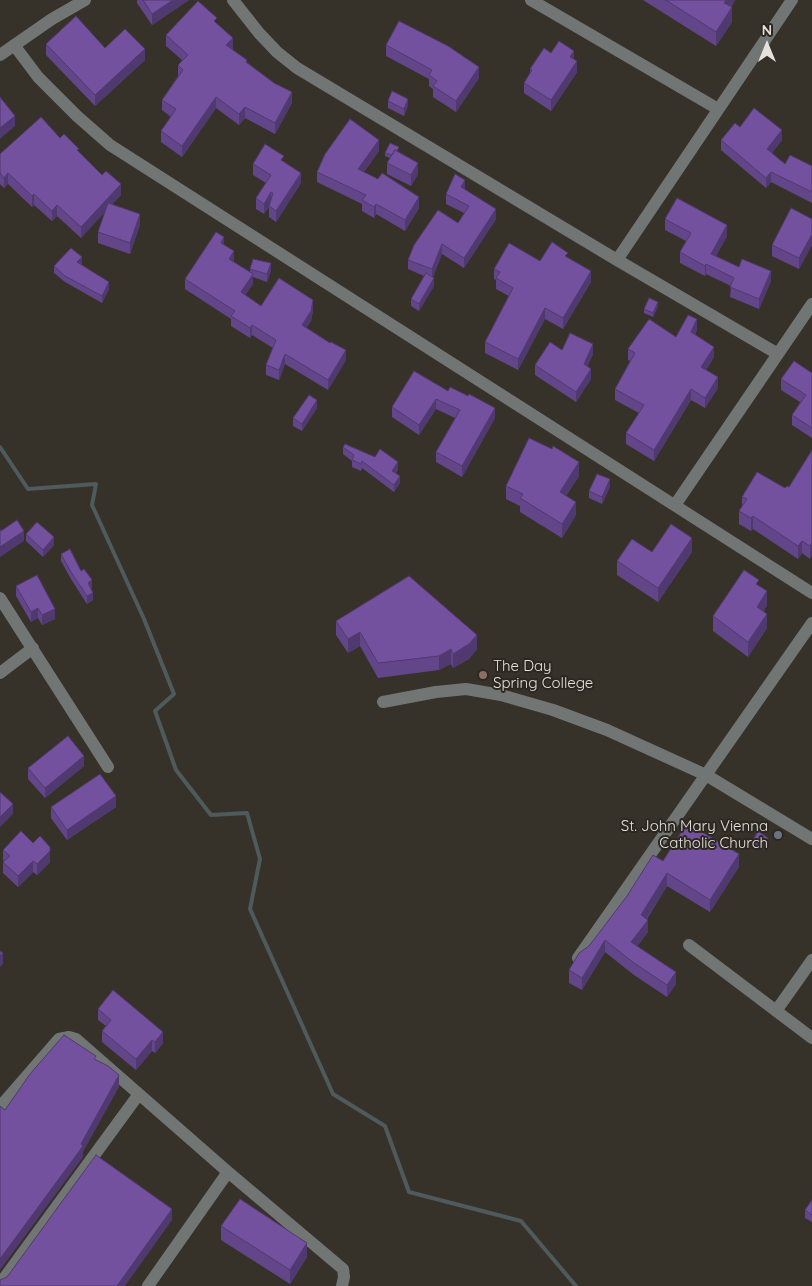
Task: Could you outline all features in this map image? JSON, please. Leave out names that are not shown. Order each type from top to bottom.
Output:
[{"type":"street","points":[[0,55],[52,19],[85,0]]},
{"type":"street","points":[[233,0],[258,33],[297,68],[778,354]]},
{"type":"street","points":[[531,0],[718,109]]},
{"type":"street","points":[[617,260],[792,0]]},
{"type":"street","points":[[14,45],[38,77],[77,116],[110,144],[812,593]]},
{"type":"street","points":[[675,505],[812,304]]},
{"type":"street","points":[[0,598],[108,767]]},
{"type":"street","points":[[578,958],[812,623]]},
{"type":"street","points":[[0,673],[33,648]]},
{"type":"street","points":[[383,702],[436,692],[466,689],[500,695],[553,710],[608,730],[706,775],[812,840]]},
{"type":"street","points":[[690,945],[812,1038]]},
{"type":"street","points":[[776,1011],[812,960]]},
{"type":"street","points":[[0,1107],[59,1040],[68,1037],[76,1040],[342,1269],[344,1277],[342,1286]]},
{"type":"street","points":[[0,1284],[139,1094]]},
{"type":"street","points":[[148,1286],[228,1172]]},
{"type":"building","points":[[143,0],[173,0],[152,14]]},
{"type":"building","points":[[666,0],[726,0],[724,3],[732,7],[716,32]]},
{"type":"building","points":[[198,1],[217,18],[214,21],[233,38],[226,45],[274,83],[292,92],[275,123],[245,107],[239,114],[216,97],[182,146],[161,131],[176,109],[162,100],[183,70],[178,65],[188,55],[166,35]]},
{"type":"building","points":[[76,16],[105,48],[125,29],[145,49],[95,95],[46,44]]},
{"type":"building","points":[[399,21],[448,46],[479,67],[456,101],[433,86],[437,81],[429,75],[432,70],[386,45]]},
{"type":"building","points":[[559,41],[574,51],[570,57],[577,61],[551,100],[524,83],[532,70],[530,69],[544,48],[551,53]]},
{"type":"building","points":[[392,91],[408,99],[404,109],[388,101]]},
{"type":"building","points":[[0,97],[15,116],[0,128]]},
{"type":"building","points":[[754,108],[782,130],[767,149],[785,164],[790,155],[812,166],[812,192],[771,172],[766,178],[721,140],[735,123],[740,127]]},
{"type":"building","points":[[41,117],[60,138],[64,134],[102,175],[106,171],[121,184],[81,227],[57,205],[52,211],[34,194],[32,196],[8,173],[4,178],[0,173],[0,154]]},
{"type":"building","points":[[350,119],[379,140],[358,169],[378,179],[382,173],[419,197],[405,220],[376,204],[374,207],[362,200],[366,195],[317,172],[325,154]]},
{"type":"building","points":[[390,143],[399,147],[392,155],[385,153]]},
{"type":"building","points":[[265,144],[284,156],[281,160],[301,173],[276,211],[269,206],[273,193],[271,192],[264,204],[256,198],[271,175],[253,164]]},
{"type":"building","points":[[395,150],[418,163],[411,175],[387,163]]},
{"type":"building","points":[[455,174],[465,180],[461,187],[496,209],[464,258],[442,244],[432,269],[408,260],[414,245],[438,210],[458,223],[469,206],[446,194]]},
{"type":"building","points":[[677,198],[727,225],[711,254],[739,267],[742,259],[771,271],[759,299],[730,287],[734,278],[706,264],[705,266],[680,252],[691,233],[665,219]]},
{"type":"building","points":[[108,203],[140,214],[130,243],[98,232]]},
{"type":"building","points":[[791,208],[812,219],[812,234],[799,258],[772,245]]},
{"type":"building","points":[[216,232],[224,237],[221,243],[234,251],[229,259],[253,274],[241,292],[261,306],[279,278],[313,300],[311,311],[302,325],[330,343],[346,350],[328,380],[285,354],[279,370],[266,365],[276,340],[252,325],[250,328],[231,316],[235,311],[185,279]]},
{"type":"building","points":[[552,242],[568,253],[565,256],[591,271],[563,318],[545,308],[518,359],[485,342],[513,288],[496,278],[500,272],[494,269],[509,243],[540,261]]},
{"type":"building","points":[[71,248],[82,257],[77,262],[109,282],[102,296],[65,276],[54,266]]},
{"type":"building","points":[[253,259],[271,263],[267,274],[250,269]]},
{"type":"building","points":[[426,273],[434,278],[419,304],[411,299]]},
{"type":"building","points":[[649,298],[658,302],[653,313],[644,309]]},
{"type":"building","points":[[688,315],[697,319],[691,332],[714,347],[701,367],[718,377],[705,398],[691,389],[654,450],[626,433],[644,405],[615,389],[635,353],[628,349],[649,319],[676,337]]},
{"type":"building","points":[[570,333],[593,344],[584,364],[591,369],[576,392],[535,365],[550,342],[562,350]]},
{"type":"building","points":[[794,361],[812,373],[812,428],[792,415],[806,395],[781,379]]},
{"type":"building","points":[[414,371],[448,391],[450,387],[468,396],[469,394],[495,408],[462,466],[436,452],[460,410],[436,399],[419,425],[392,407]]},
{"type":"building","points":[[309,395],[317,400],[302,424],[293,418]]},
{"type":"building","points":[[529,438],[552,449],[553,446],[579,462],[560,492],[576,502],[562,524],[520,498],[523,494],[506,486]]},
{"type":"building","points":[[345,444],[375,457],[380,449],[398,462],[392,471],[400,476],[394,485],[362,461],[361,464],[352,460],[354,455],[343,447]]},
{"type":"building","points":[[812,450],[812,543],[810,546],[802,541],[798,546],[753,516],[751,518],[739,511],[747,499],[742,497],[757,472],[785,488],[789,487]]},
{"type":"building","points":[[597,474],[610,479],[602,497],[589,491]]},
{"type":"building","points":[[17,520],[24,531],[0,547],[0,529],[1,531]]},
{"type":"building","points":[[37,522],[54,537],[43,550],[26,534]]},
{"type":"building","points":[[671,524],[692,538],[658,588],[617,561],[632,539],[652,552]]},
{"type":"building","points":[[70,549],[81,571],[84,569],[92,580],[88,583],[93,593],[87,596],[61,554]]},
{"type":"building","points":[[744,570],[759,580],[756,584],[767,591],[757,607],[767,614],[748,642],[713,616]]},
{"type":"building","points":[[37,575],[55,609],[42,615],[38,608],[31,612],[16,586]]},
{"type":"building","points":[[409,576],[477,635],[469,644],[453,654],[451,649],[439,656],[378,663],[360,632],[348,639],[336,621]]},
{"type":"building","points":[[68,736],[84,756],[45,788],[28,768]]},
{"type":"building","points":[[100,774],[116,796],[67,830],[51,807]]},
{"type":"building","points":[[0,792],[13,804],[0,817]]},
{"type":"building","points":[[687,823],[739,854],[710,900],[667,873],[641,915],[648,920],[631,942],[676,972],[667,985],[634,963],[605,940],[582,978],[569,970],[579,953],[589,946],[627,896],[653,855],[663,861]]},
{"type":"building","points":[[21,831],[33,843],[40,836],[50,847],[50,851],[37,864],[33,861],[18,876],[3,862],[10,856],[3,850]]},
{"type":"building","points":[[758,831],[768,838],[763,846],[753,840]]},
{"type":"building","points":[[113,990],[163,1032],[155,1042],[152,1040],[136,1059],[102,1031],[111,1020],[98,1009]]},
{"type":"building","points":[[64,1035],[96,1056],[94,1059],[108,1066],[119,1075],[81,1144],[83,1146],[0,1259],[0,1106],[5,1110],[30,1074]]},
{"type":"building","points":[[96,1155],[172,1209],[117,1286],[0,1286],[0,1280],[7,1277]]},
{"type":"building","points":[[240,1199],[307,1243],[290,1270],[221,1226]]},
{"type":"building","points":[[812,1200],[812,1215],[805,1210]]},
{"type":"waterway","points":[[0,447],[28,489],[96,484],[92,505],[144,619],[174,694],[155,711],[176,770],[211,815],[247,813],[260,859],[250,909],[333,1094],[385,1126],[409,1192],[521,1221],[576,1286]]},
{"type":"place","name":"The Day Spring College","points":[[483,675]]},
{"type":"place","name":"St. John Mary Vienna Catholic Church","points":[[778,835]]}]
